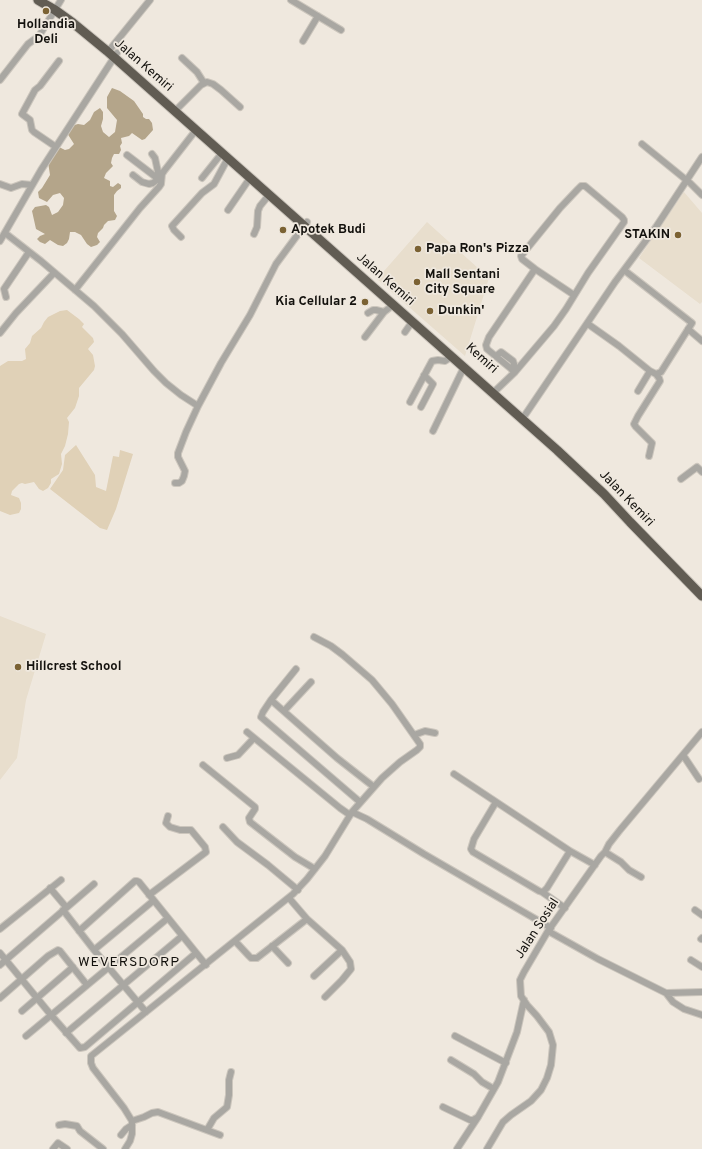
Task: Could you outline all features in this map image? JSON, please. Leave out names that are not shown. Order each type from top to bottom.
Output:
[{"type":"highway","name":"Jalan Kemiri","points":[[38,0],[58,5]]},
{"type":"highway","name":"Jalan Kemiri","points":[[48,0],[58,5],[178,108],[269,195],[306,224],[393,305],[464,368],[495,391],[596,486],[702,596]]},
{"type":"highway","name":"Jalan Kemiri","points":[[114,53],[196,130],[229,158]]},
{"type":"highway","name":"Kemiri","points":[[229,158],[495,391],[525,415],[595,479],[702,588]]},
{"type":"street","points":[[290,0],[341,30]]},
{"type":"street","points":[[0,240],[32,185],[147,1]]},
{"type":"street","points":[[0,80],[28,44],[39,36],[58,5]]},
{"type":"street","points":[[303,41],[318,16]]},
{"type":"street","points":[[182,58],[197,72],[204,83]]},
{"type":"street","points":[[56,148],[34,132],[32,130],[30,120],[22,114],[35,90],[40,86],[59,61]]},
{"type":"street","points":[[178,108],[204,83],[207,82],[213,84],[240,107]]},
{"type":"street","points":[[75,290],[159,187],[160,178],[166,167],[196,130]]},
{"type":"street","points":[[642,144],[702,195]]},
{"type":"street","points":[[152,154],[155,158],[160,178]]},
{"type":"street","points":[[127,155],[160,178]]},
{"type":"street","points":[[525,415],[702,157]]},
{"type":"street","points":[[202,178],[229,158]]},
{"type":"street","points":[[181,237],[172,226],[202,193],[214,184],[229,158]]},
{"type":"street","points":[[133,175],[142,182],[149,184],[160,178]]},
{"type":"street","points":[[228,210],[250,178]]},
{"type":"street","points":[[0,184],[11,188],[22,184],[32,185]]},
{"type":"street","points":[[495,391],[554,326],[624,222],[622,217],[587,188],[581,186],[560,208],[521,256],[522,259],[535,269],[574,296]]},
{"type":"street","points":[[254,234],[257,227],[258,211],[269,195]]},
{"type":"street","points":[[175,483],[180,483],[184,476],[185,471],[178,457],[178,453],[198,406],[232,344],[250,315],[279,259],[306,224]]},
{"type":"street","points":[[5,233],[75,290],[110,322],[166,383],[198,406]]},
{"type":"street","points":[[6,297],[4,289],[29,252]]},
{"type":"street","points":[[513,371],[487,349],[487,341],[535,269]]},
{"type":"street","points":[[624,270],[692,323],[661,372],[653,373],[638,391]]},
{"type":"street","points":[[0,333],[16,313],[54,273]]},
{"type":"street","points":[[365,337],[384,312],[393,305]]},
{"type":"street","points":[[368,313],[373,310],[384,312]]},
{"type":"street","points":[[405,332],[412,322]]},
{"type":"street","points":[[588,324],[659,378],[660,381],[634,424],[652,443],[649,456]]},
{"type":"street","points":[[688,330],[702,341]]},
{"type":"street","points":[[410,402],[432,361],[445,361],[451,356]]},
{"type":"street","points":[[433,431],[464,368]]},
{"type":"street","points":[[421,407],[433,384],[424,375]]},
{"type":"street","points":[[681,479],[697,467],[702,472]]},
{"type":"street","points":[[124,1149],[130,1141],[132,1134],[132,1123],[124,1108],[91,1064],[90,1056],[206,965],[298,890],[331,847],[351,813],[360,802],[382,778],[420,747],[420,744],[392,704],[372,680],[331,646],[314,637]]},
{"type":"street","points":[[296,669],[271,700],[261,715],[262,718],[360,802]]},
{"type":"street","points":[[284,712],[311,682]]},
{"type":"street","points":[[271,700],[337,758],[374,787]]},
{"type":"street","points":[[414,735],[425,731],[435,733]]},
{"type":"street","points":[[247,732],[340,808],[367,819],[598,959],[666,993],[673,1002],[684,1009],[702,1015]]},
{"type":"street","name":"Jalan Sosial","points":[[487,1149],[503,1122],[510,1115],[531,1101],[541,1090],[551,1065],[553,1045],[549,1032],[521,996],[520,980],[531,958],[601,856],[606,852],[609,844],[702,732]]},
{"type":"street","points":[[227,758],[238,755],[254,738]]},
{"type":"street","points":[[683,755],[699,779]]},
{"type":"street","points":[[202,765],[255,807],[249,818],[250,822],[314,869]]},
{"type":"street","points":[[454,774],[570,851],[595,865]]},
{"type":"street","points":[[496,802],[474,839],[471,850],[542,892],[565,908]]},
{"type":"street","points":[[149,895],[206,852],[205,847],[191,830],[180,830],[170,827],[166,823],[168,816]]},
{"type":"street","points":[[223,827],[238,842],[298,890]]},
{"type":"street","points":[[542,892],[547,888],[570,851]]},
{"type":"street","points":[[606,852],[641,877]]},
{"type":"street","points":[[0,929],[61,880]]},
{"type":"street","points":[[79,931],[135,881],[138,881],[206,965]]},
{"type":"street","points":[[0,965],[94,884]]},
{"type":"street","points":[[50,888],[65,908],[79,931],[146,1012]]},
{"type":"street","points":[[289,898],[307,919],[342,950],[350,962],[350,969],[342,980],[324,997]]},
{"type":"street","points":[[94,950],[154,901]]},
{"type":"street","points":[[694,910],[702,915]]},
{"type":"street","points":[[26,1036],[168,918]]},
{"type":"street","points":[[235,941],[249,956],[254,959],[307,919]]},
{"type":"street","points":[[66,1033],[182,936]]},
{"type":"street","points":[[272,946],[288,964]]},
{"type":"street","points":[[0,998],[48,956],[58,950],[87,985]]},
{"type":"street","points":[[314,976],[342,950]]},
{"type":"street","points":[[0,953],[80,1048],[82,1048],[196,953]]},
{"type":"street","points":[[691,960],[702,966]]},
{"type":"street","points":[[22,1011],[73,967]]},
{"type":"street","points":[[666,993],[702,992]]},
{"type":"street","points":[[457,1149],[478,1117],[498,1082],[517,1032],[524,1000]]},
{"type":"street","points":[[455,1036],[506,1063]]},
{"type":"street","points":[[451,1060],[474,1074],[482,1082],[494,1089]]},
{"type":"street","points":[[207,1130],[214,1118],[227,1107],[229,1080],[232,1072]]},
{"type":"street","points":[[443,1107],[470,1120],[474,1120],[478,1117]]},
{"type":"street","points":[[121,1135],[132,1123],[152,1113],[158,1112],[220,1135]]},
{"type":"street","points":[[59,1125],[65,1124],[77,1126],[80,1132],[103,1149]]},
{"type":"street","points":[[53,1149],[58,1143],[67,1149]]},
{"type":"shaded area","points":[[112,88],[120,91],[134,101],[143,114],[143,117],[149,119],[152,123],[153,130],[145,139],[142,140],[132,133],[129,136],[121,138],[121,150],[119,154],[114,154],[112,158],[111,163],[113,166],[106,173],[104,178],[110,181],[110,186],[113,187],[118,183],[121,185],[121,188],[114,195],[114,211],[117,216],[115,220],[108,221],[98,233],[97,237],[100,242],[97,245],[91,247],[81,235],[75,232],[70,232],[67,243],[63,246],[50,240],[45,244],[40,242],[37,239],[45,234],[36,229],[32,211],[35,207],[46,205],[49,207],[52,215],[58,212],[63,205],[64,198],[60,193],[53,195],[47,202],[39,198],[38,192],[50,175],[48,162],[59,147],[65,150],[69,149],[74,144],[67,133],[71,126],[78,124],[84,125],[90,120],[94,112],[100,108],[103,112],[101,126],[103,132],[109,137],[115,132],[117,120],[107,108],[107,97]]},
{"type":"shaded area","name":"STAKIN","points":[[684,192],[702,213],[702,302],[700,304],[639,258]]},
{"type":"shaded area","name":"Mall Sentani City Square","points":[[427,222],[489,278],[465,356],[377,279]]},
{"type":"shaded area","points":[[67,310],[84,324],[82,327],[93,338],[94,342],[88,349],[93,355],[95,366],[94,370],[79,388],[79,396],[75,408],[67,418],[69,422],[68,434],[61,454],[62,464],[59,474],[51,479],[51,483],[48,488],[43,491],[39,489],[34,482],[19,484],[12,491],[11,495],[19,498],[21,509],[19,513],[10,515],[0,511],[0,366],[8,361],[22,361],[26,359],[25,349],[30,343],[32,336],[41,328],[48,317],[60,311]]},
{"type":"shaded area","points":[[76,445],[95,475],[96,487],[106,491],[113,456],[119,457],[120,450],[133,454],[116,509],[107,530],[100,528],[50,489],[63,470],[65,455]]},
{"type":"shaded area","name":"Hillcrest School","points":[[0,616],[46,634],[26,700],[17,758],[0,780]]},
{"type":"place","name":"Hollandia Deli","points":[[46,11]]},
{"type":"place","name":"Apotek Budi","points":[[283,230]]},
{"type":"place","name":"STAKIN","points":[[678,235]]},
{"type":"place","name":"Papa Ron's Pizza","points":[[418,249]]},
{"type":"place","name":"Mall Sentani City Square","points":[[417,282]]},
{"type":"place","name":"Kia Cellular 2","points":[[365,302]]},
{"type":"place","name":"Dunkin'","points":[[430,311]]},
{"type":"place","name":"Hillcrest School","points":[[18,667]]},
{"type":"district","name":"WEVERSDORP","points":[[129,963]]}]
